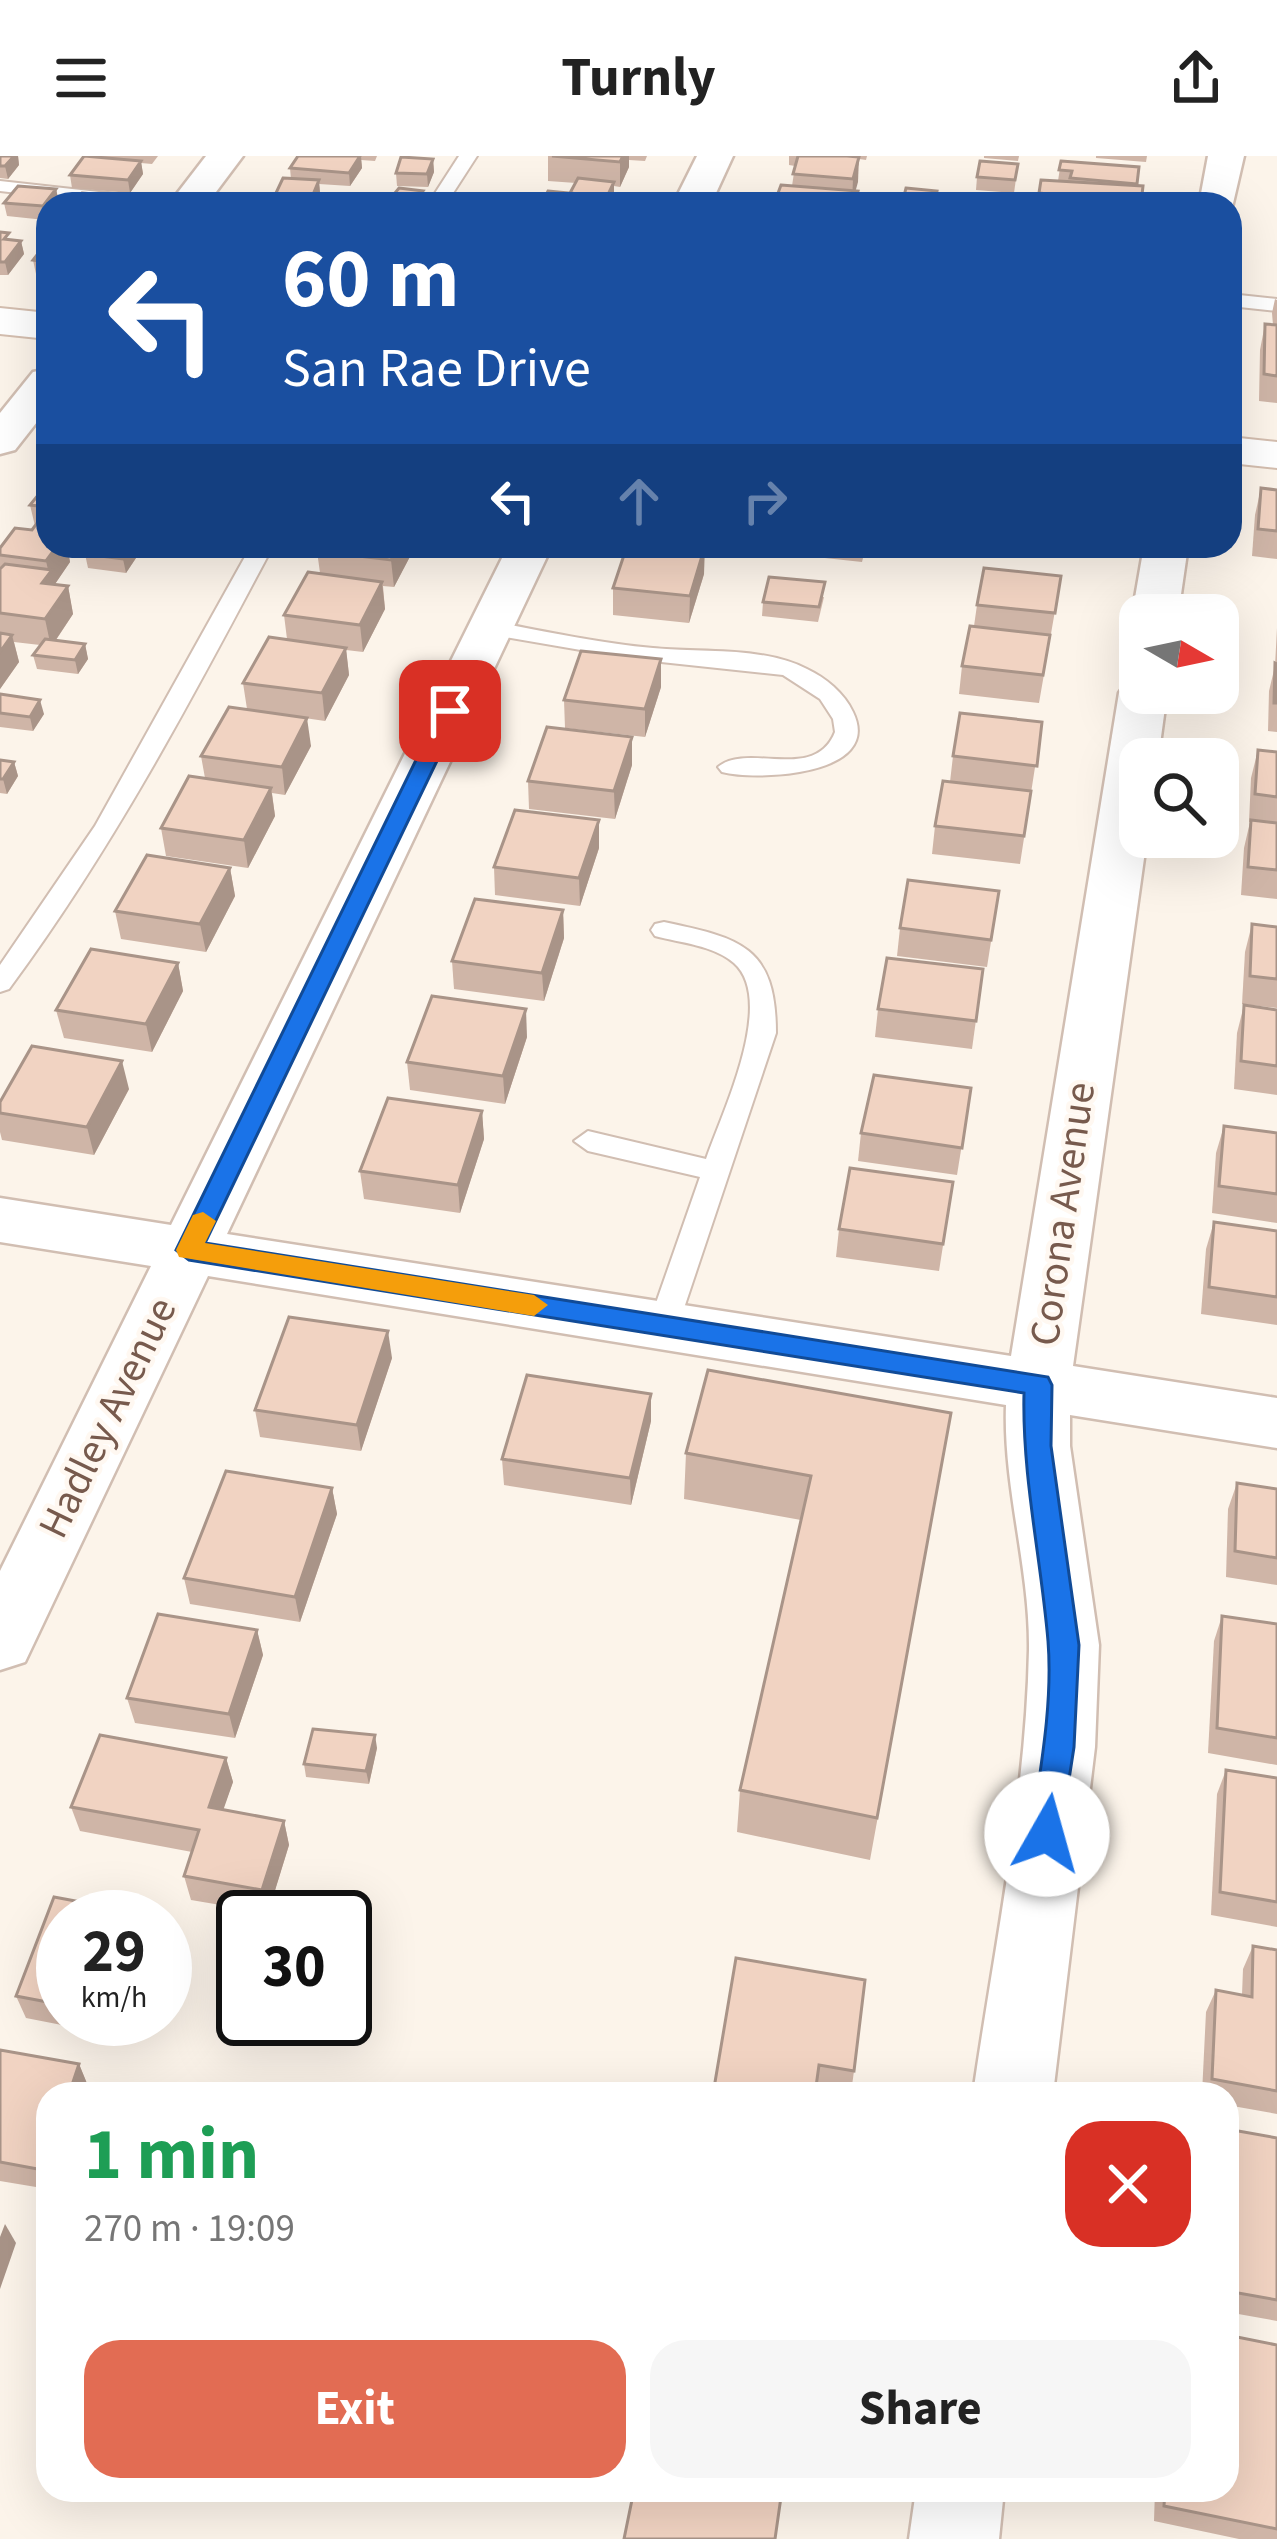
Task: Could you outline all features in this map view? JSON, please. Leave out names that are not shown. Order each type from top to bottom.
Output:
[{"type":"main road","points":[[0,322],[36,325]]},
{"type":"main road","points":[[1242,451],[1277,455]]},
{"type":"street","points":[[197,192],[225,156]]},
{"type":"street","points":[[698,192],[715,156]]},
{"type":"street","points":[[1220,192],[1226,156]]},
{"type":"street","points":[[0,441],[36,397]]},
{"type":"street","name":"Hadley Avenue","points":[[0,1641],[490,628],[518,558]]},
{"type":"street","points":[[1158,594],[1164,558]]},
{"type":"street","name":"Corona Avenue","points":[[1015,2082],[1059,1747],[1064,1645],[1037,1446],[1038,1385],[1140,714]]},
{"type":"street","points":[[0,1220],[1277,1424]]},
{"type":"street","points":[[954,2539],[959,2502]]},
{"type":"lane","points":[[445,192],[468,156]]},
{"type":"lane","points":[[0,186],[54,192]]},
{"type":"lane","points":[[1242,300],[1277,304]]},
{"type":"lane","points":[[0,983],[45,925],[94,845],[256,558]]},
{"type":"lane","points":[[490,628],[648,654],[788,668],[820,681],[836,699],[845,717],[843,736],[833,754],[807,764],[730,767]]},
{"type":"lane","points":[[663,1326],[764,1033],[765,993],[754,964],[737,952],[664,930]]},
{"type":"lane","points":[[588,1142],[716,1171]]},
{"type":"building","points":[[0,156],[14,156],[0,166]]},
{"type":"building","points":[[84,156],[141,161],[128,180],[70,175]]},
{"type":"building","points":[[298,156],[360,156],[349,173],[290,168]]},
{"type":"building","points":[[552,156],[623,156],[620,162]]},
{"type":"building","points":[[798,156],[859,157],[853,179],[793,174]]},
{"type":"building","points":[[401,157],[433,159],[427,174],[396,173]]},
{"type":"building","points":[[980,161],[1018,164],[1015,180],[977,177]]},
{"type":"building","points":[[1061,161],[1139,167],[1137,184],[1070,178],[1072,171],[1059,170]]},
{"type":"building","points":[[283,178],[319,180],[314,192],[276,192]]},
{"type":"building","points":[[578,178],[614,182],[609,192],[571,192]]},
{"type":"building","points":[[1041,180],[1143,186],[1142,192],[1039,192]]},
{"type":"building","points":[[781,185],[858,191],[858,192],[778,192]]},
{"type":"building","points":[[18,186],[56,189],[36,192],[36,205],[4,203]]},
{"type":"building","points":[[0,232],[9,233],[4,239],[21,241],[5,262],[0,262]]},
{"type":"building","points":[[1265,324],[1277,325],[1277,376],[1264,374]]},
{"type":"building","points":[[1261,488],[1277,490],[1277,531],[1258,529]]},
{"type":"building","points":[[36,524],[36,558],[48,558],[46,561],[0,555],[15,528],[32,530]]},
{"type":"building","points":[[623,558],[701,558],[690,596],[613,588]]},
{"type":"building","points":[[5,564],[52,570],[42,583],[68,586],[45,619],[0,613],[0,569]]},
{"type":"building","points":[[984,568],[1061,576],[1055,613],[977,605]]},
{"type":"building","points":[[308,572],[382,582],[360,625],[284,615]]},
{"type":"building","points":[[769,577],[825,582],[819,607],[763,602]]},
{"type":"building","points":[[970,626],[1050,635],[1043,675],[962,666]]},
{"type":"building","points":[[0,633],[12,635],[0,652]]},
{"type":"building","points":[[269,637],[346,648],[322,693],[243,683]]},
{"type":"building","points":[[45,639],[85,644],[75,660],[33,655]]},
{"type":"building","points":[[581,651],[661,659],[645,709],[564,700]]},
{"type":"building","points":[[1277,664],[1277,703],[1274,703]]},
{"type":"building","points":[[0,694],[40,700],[30,717],[0,713]]},
{"type":"building","points":[[229,707],[307,718],[282,767],[201,756]]},
{"type":"building","points":[[960,713],[1042,722],[1037,766],[953,756]]},
{"type":"building","points":[[547,727],[632,737],[614,791],[528,781]]},
{"type":"building","points":[[1258,750],[1277,752],[1277,797],[1255,794]]},
{"type":"building","points":[[0,760],[14,762],[3,779],[0,779]]},
{"type":"building","points":[[189,776],[271,788],[244,840],[161,828]]},
{"type":"building","points":[[943,781],[1031,791],[1024,836],[935,826]]},
{"type":"building","points":[[515,810],[599,820],[579,878],[494,867]]},
{"type":"building","points":[[1251,820],[1277,823],[1277,870],[1248,867]]},
{"type":"building","points":[[147,855],[230,868],[200,924],[115,911]]},
{"type":"building","points":[[908,880],[999,891],[991,940],[900,928]]},
{"type":"building","points":[[475,899],[563,910],[542,973],[452,961]]},
{"type":"building","points":[[1252,924],[1277,927],[1277,979],[1250,976]]},
{"type":"building","points":[[91,949],[178,963],[146,1024],[56,1010]]},
{"type":"building","points":[[887,958],[983,969],[976,1021],[878,1009]]},
{"type":"building","points":[[432,996],[526,1009],[503,1076],[407,1062]]},
{"type":"building","points":[[1244,1005],[1277,1010],[1277,1066],[1241,1061]]},
{"type":"building","points":[[32,1046],[122,1061],[87,1127],[0,1113],[0,1102]]},
{"type":"building","points":[[874,1075],[971,1088],[962,1148],[861,1133]]},
{"type":"building","points":[[388,1098],[482,1111],[458,1185],[360,1171]]},
{"type":"building","points":[[1224,1126],[1277,1133],[1277,1194],[1219,1186]]},
{"type":"building","points":[[850,1168],[953,1182],[943,1244],[839,1229]]},
{"type":"building","points":[[1214,1222],[1277,1231],[1277,1297],[1209,1287]]},
{"type":"building","points":[[289,1317],[388,1331],[357,1425],[255,1410]]},
{"type":"building","points":[[708,1370],[951,1413],[877,1818],[740,1790],[811,1476],[686,1453]]},
{"type":"building","points":[[527,1375],[651,1394],[630,1478],[502,1459]]},
{"type":"building","points":[[226,1471],[332,1488],[295,1597],[184,1578]]},
{"type":"building","points":[[1237,1483],[1277,1489],[1277,1558],[1235,1551]]},
{"type":"building","points":[[158,1614],[257,1630],[229,1714],[127,1698]]},
{"type":"building","points":[[1222,1616],[1277,1624],[1277,1738],[1217,1728]]},
{"type":"building","points":[[313,1729],[375,1735],[366,1771],[304,1764]]},
{"type":"building","points":[[100,1735],[226,1758],[209,1807],[284,1821],[262,1890],[184,1876],[199,1830],[71,1807]]},
{"type":"building","points":[[1226,1770],[1277,1778],[1277,1902],[1220,1892]]},
{"type":"building","points":[[36,1944],[36,2000],[16,1996]]},
{"type":"building","points":[[1253,1946],[1277,1950],[1277,2091],[1212,2079],[1216,1990],[1252,1997]]},
{"type":"building","points":[[736,1958],[865,1980],[854,2071],[819,2065],[817,2082],[715,2082]]},
{"type":"building","points":[[0,2050],[79,2064],[73,2082],[36,2082],[36,2169],[0,2162]]},
{"type":"building","points":[[1239,2131],[1277,2138],[1277,2300],[1239,2293]]},
{"type":"building","points":[[1239,2337],[1277,2345],[1277,2529],[1164,2506],[1164,2502],[1239,2502]]},
{"type":"building","points":[[632,2502],[780,2502],[775,2539],[624,2539]]},
{"type":"slow traffic","points":[[203,1221],[189,1250],[534,1305]]},
{"type":"route","points":[[450,711],[189,1250],[1038,1385],[1037,1446],[1064,1645],[1059,1747],[1047,1834]]}]
